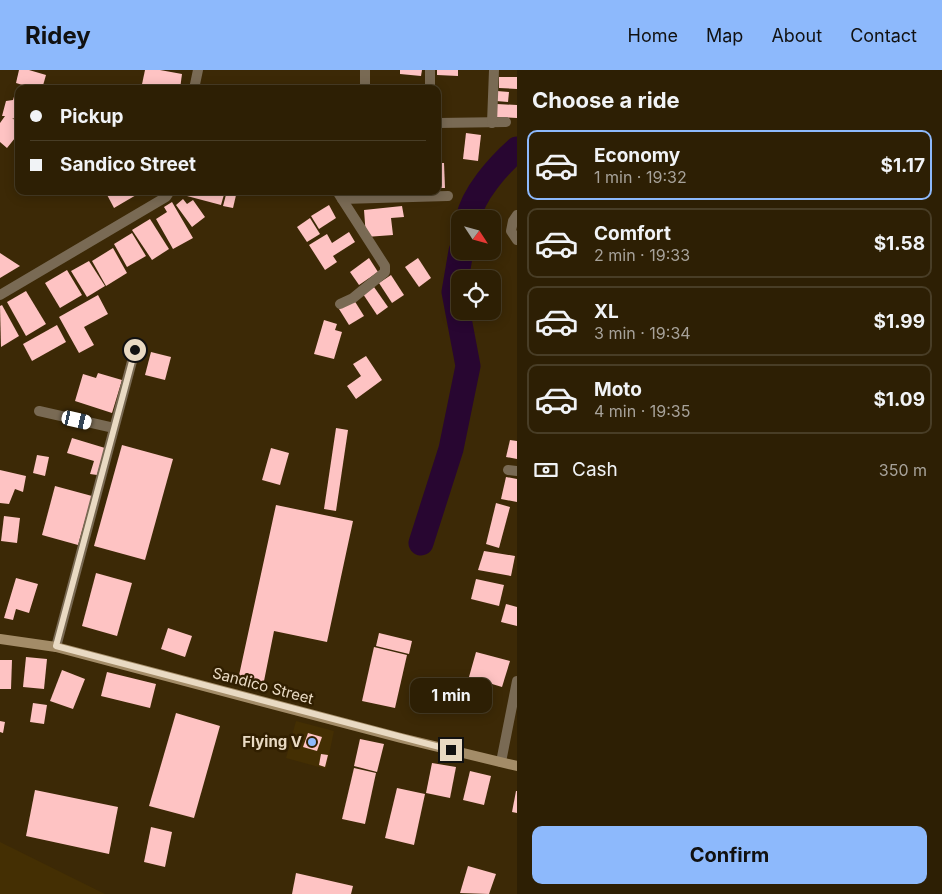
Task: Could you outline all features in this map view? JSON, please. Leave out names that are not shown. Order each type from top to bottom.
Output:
[{"type":"main road","name":"Sandico Street","points":[[0,639],[56,646],[401,738],[517,766]]},
{"type":"street","points":[[195,85],[198,70]]},
{"type":"street","points":[[365,70],[366,85]]},
{"type":"street","points":[[430,70],[430,85]]},
{"type":"street","points":[[492,122],[494,70]]},
{"type":"street","points":[[441,123],[506,122]]},
{"type":"street","points":[[0,295],[167,195]]},
{"type":"street","points":[[340,195],[448,196]]},
{"type":"street","points":[[340,195],[385,266],[385,272],[353,298],[340,304]]},
{"type":"street","points":[[517,215],[512,221],[511,231],[517,240]]},
{"type":"street","points":[[56,646],[135,350]]},
{"type":"street","points":[[39,411],[114,428]]},
{"type":"street","points":[[501,762],[516,687]]},
{"type":"shaded area","points":[[296,721],[334,731],[326,769],[286,758]]},
{"type":"shaded area","points":[[0,842],[105,894],[0,894]]},
{"type":"building","points":[[19,70],[29,70],[46,75],[43,85],[23,85],[16,83]]},
{"type":"building","points":[[145,70],[160,70],[182,74],[181,85],[142,85]]},
{"type":"building","points":[[400,70],[422,70],[421,76],[400,74]]},
{"type":"building","points":[[437,70],[458,70],[458,76],[437,75]]},
{"type":"building","points":[[499,77],[517,77],[517,89],[499,88]]},
{"type":"building","points":[[497,91],[509,92],[508,102],[496,101]]},
{"type":"building","points":[[15,93],[15,119],[12,118],[15,120],[15,138],[7,148],[0,142],[0,123],[5,116],[2,116],[6,101],[13,100]]},
{"type":"building","points":[[497,104],[517,105],[517,118],[497,117]]},
{"type":"building","points":[[466,133],[481,135],[478,161],[463,159]]},
{"type":"building","points":[[441,163],[444,163],[445,188],[441,188]]},
{"type":"building","points":[[107,195],[136,195],[114,208]]},
{"type":"building","points":[[187,195],[224,195],[221,205]]},
{"type":"building","points":[[226,195],[236,195],[233,208],[223,206]]},
{"type":"building","points":[[183,199],[187,204],[193,200],[205,217],[192,227],[176,205]]},
{"type":"building","points":[[172,202],[193,238],[173,249],[156,219],[167,212],[164,207]]},
{"type":"building","points":[[329,205],[336,218],[319,229],[311,216]]},
{"type":"building","points":[[402,206],[404,217],[391,218],[393,235],[366,237],[364,210]]},
{"type":"building","points":[[310,218],[320,234],[307,242],[297,227]]},
{"type":"building","points":[[150,219],[169,249],[152,260],[132,230]]},
{"type":"building","points":[[349,232],[355,242],[333,256],[337,262],[325,270],[309,245],[327,234],[332,243]]},
{"type":"building","points":[[132,233],[146,256],[127,267],[114,244]]},
{"type":"building","points":[[113,248],[127,273],[106,286],[92,261]]},
{"type":"building","points":[[0,253],[20,266],[0,278]]},
{"type":"building","points":[[369,258],[378,272],[359,285],[350,272]]},
{"type":"building","points":[[418,258],[431,278],[419,287],[405,267]]},
{"type":"building","points":[[89,261],[105,286],[87,297],[71,271]]},
{"type":"building","points":[[67,270],[82,295],[60,308],[45,283]]},
{"type":"building","points":[[391,275],[404,295],[392,303],[379,283]]},
{"type":"building","points":[[374,287],[388,307],[377,315],[363,294]]},
{"type":"building","points":[[26,291],[46,324],[26,336],[7,302]]},
{"type":"building","points":[[98,295],[108,314],[84,327],[94,345],[79,353],[59,317]]},
{"type":"building","points":[[354,300],[364,316],[349,325],[339,309]]},
{"type":"building","points":[[2,305],[19,336],[1,347],[0,306]]},
{"type":"building","points":[[324,320],[337,324],[335,330],[342,332],[334,359],[314,354]]},
{"type":"building","points":[[57,325],[66,342],[32,361],[23,344]]},
{"type":"building","points":[[151,352],[171,357],[165,380],[145,375]]},
{"type":"building","points":[[366,356],[382,380],[356,399],[347,386],[361,376],[353,364]]},
{"type":"building","points":[[98,373],[122,380],[112,413],[75,401],[83,374],[96,378]]},
{"type":"building","points":[[336,428],[348,430],[336,511],[324,509]]},
{"type":"building","points":[[72,438],[105,448],[97,475],[90,474],[94,461],[67,453]]},
{"type":"building","points":[[510,440],[517,441],[517,459],[506,457]]},
{"type":"building","points":[[122,445],[173,459],[145,560],[94,546]]},
{"type":"building","points":[[271,448],[289,453],[280,485],[262,480]]},
{"type":"building","points":[[37,455],[49,457],[45,476],[33,473]]},
{"type":"building","points":[[0,470],[26,476],[23,492],[15,489],[9,504],[0,503]]},
{"type":"building","points":[[506,477],[517,479],[517,502],[501,499]]},
{"type":"building","points":[[55,486],[92,496],[78,545],[42,535]]},
{"type":"building","points":[[496,503],[510,507],[499,548],[486,544]]},
{"type":"building","points":[[276,505],[353,521],[327,642],[274,631],[263,686],[238,680]]},
{"type":"building","points":[[4,516],[20,518],[17,543],[1,541]]},
{"type":"building","points":[[484,551],[515,556],[511,576],[478,570]]},
{"type":"building","points":[[96,573],[132,583],[117,636],[82,626]]},
{"type":"building","points":[[16,578],[38,584],[29,613],[16,609],[13,620],[4,618]]},
{"type":"building","points":[[476,579],[504,585],[499,606],[471,599]]},
{"type":"building","points":[[506,604],[517,607],[517,626],[501,622]]},
{"type":"building","points":[[168,628],[192,636],[185,657],[161,649]]},
{"type":"building","points":[[379,633],[412,641],[409,654],[376,646]]},
{"type":"building","points":[[374,647],[407,655],[395,708],[362,701]]},
{"type":"building","points":[[476,652],[510,661],[502,687],[469,677]]},
{"type":"building","points":[[26,657],[47,659],[44,689],[23,687]]},
{"type":"building","points":[[0,660],[12,660],[11,689],[0,689]]},
{"type":"building","points":[[62,670],[85,679],[73,709],[50,701]]},
{"type":"building","points":[[107,672],[156,684],[150,708],[101,696]]},
{"type":"building","points":[[33,703],[47,705],[44,724],[30,722]]},
{"type":"building","points":[[176,713],[220,726],[194,818],[149,806]]},
{"type":"building","points":[[0,721],[5,722],[3,733],[0,732]]},
{"type":"building","name":"Flying V","points":[[308,733],[322,737],[317,751],[303,747]]},
{"type":"building","points":[[360,739],[384,744],[377,772],[354,766]]},
{"type":"building","points":[[321,754],[328,755],[325,767],[319,765]]},
{"type":"building","points":[[432,763],[456,767],[450,798],[426,793]]},
{"type":"building","points":[[354,768],[376,773],[365,824],[342,819]]},
{"type":"building","points":[[470,771],[491,776],[484,805],[463,800]]},
{"type":"building","points":[[397,788],[425,794],[414,845],[385,838]]},
{"type":"building","points":[[35,790],[118,807],[109,854],[26,836]]},
{"type":"building","points":[[517,791],[517,813],[512,812]]},
{"type":"building","points":[[151,827],[172,832],[165,867],[144,862]]},
{"type":"building","points":[[468,866],[496,874],[489,894],[460,893]]},
{"type":"building","points":[[296,873],[353,886],[351,894],[292,894]]},
{"type":"waterway","points":[[471,210],[481,190],[494,172],[517,149]]},
{"type":"waterway","points":[[421,543],[451,449],[468,366],[454,292],[459,260]]},
{"type":"place","name":"Flying V","points":[[312,742]]},
{"type":"route","points":[[135,350],[56,646],[451,750]]}]
